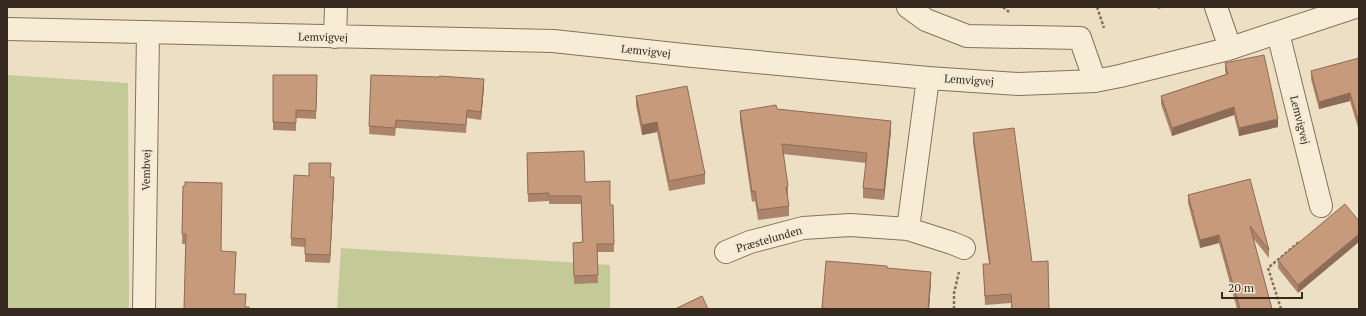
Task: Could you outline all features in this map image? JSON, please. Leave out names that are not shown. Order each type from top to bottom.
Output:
[{"type":"street","points":[[335,37],[336,7]]},
{"type":"street","points":[[908,7],[926,20],[967,36],[1080,38],[1095,80]]},
{"type":"street","points":[[1216,7],[1230,48]]},
{"type":"street","name":"Lemvigvej","points":[[7,29],[553,41],[701,57],[928,78],[1019,84],[1095,80],[1120,76],[1230,48],[1355,7]]},
{"type":"street","name":"Vembvej","points":[[144,309],[148,32]]},
{"type":"street","name":"Lemvigvej","points":[[1278,33],[1321,206]]},
{"type":"street","points":[[908,229],[928,78]]},
{"type":"street","name":"Præstelunden","points":[[726,252],[750,242],[803,228],[850,225],[908,229],[964,248]]},
{"type":"path","points":[[1281,309],[1268,268],[1304,238]]},
{"type":"path","points":[[954,309],[954,294],[964,248]]},
{"type":"green space","points":[[7,75],[128,83],[129,309],[7,309]]},
{"type":"green space","points":[[341,248],[610,265],[610,309],[337,309]]},
{"type":"building","points":[[1264,55],[1278,119],[1239,128],[1234,107],[1172,128],[1161,96],[1228,74],[1225,63]]},
{"type":"building","points":[[1359,58],[1359,123],[1350,93],[1319,102],[1311,71]]},
{"type":"building","points":[[273,75],[317,75],[316,111],[296,110],[296,123],[273,122]]},
{"type":"building","points":[[371,75],[439,76],[484,79],[481,112],[467,110],[466,125],[396,120],[395,128],[369,126]]},
{"type":"building","points":[[687,86],[705,174],[669,181],[657,122],[642,125],[636,96]]},
{"type":"building","points":[[776,105],[777,109],[891,121],[884,190],[863,188],[867,153],[782,144],[788,186],[786,187],[789,206],[758,210],[755,191],[752,192],[740,111]]},
{"type":"building","points":[[1014,128],[1032,262],[1048,261],[1049,309],[1012,309],[1011,294],[985,296],[983,264],[990,264],[973,133]]},
{"type":"building","points":[[584,151],[585,182],[610,181],[610,205],[613,205],[614,244],[597,244],[598,275],[574,276],[573,243],[583,242],[581,196],[549,196],[549,193],[528,194],[527,153]]},
{"type":"building","points":[[309,163],[331,163],[330,177],[334,177],[330,255],[305,254],[305,239],[291,238],[294,175],[309,176]]},
{"type":"building","points":[[1250,179],[1269,250],[1250,226],[1272,309],[1240,309],[1219,235],[1200,240],[1188,195]]},
{"type":"building","points":[[185,182],[222,183],[221,251],[236,252],[234,294],[246,294],[245,307],[249,307],[249,309],[184,309],[186,234],[182,234],[183,186],[185,186]]},
{"type":"building","points":[[1345,204],[1359,221],[1359,234],[1298,285],[1278,260]]},
{"type":"building","points":[[826,261],[887,266],[887,268],[931,272],[928,309],[822,308]]},
{"type":"building","points":[[702,296],[708,309],[675,309]]}]
